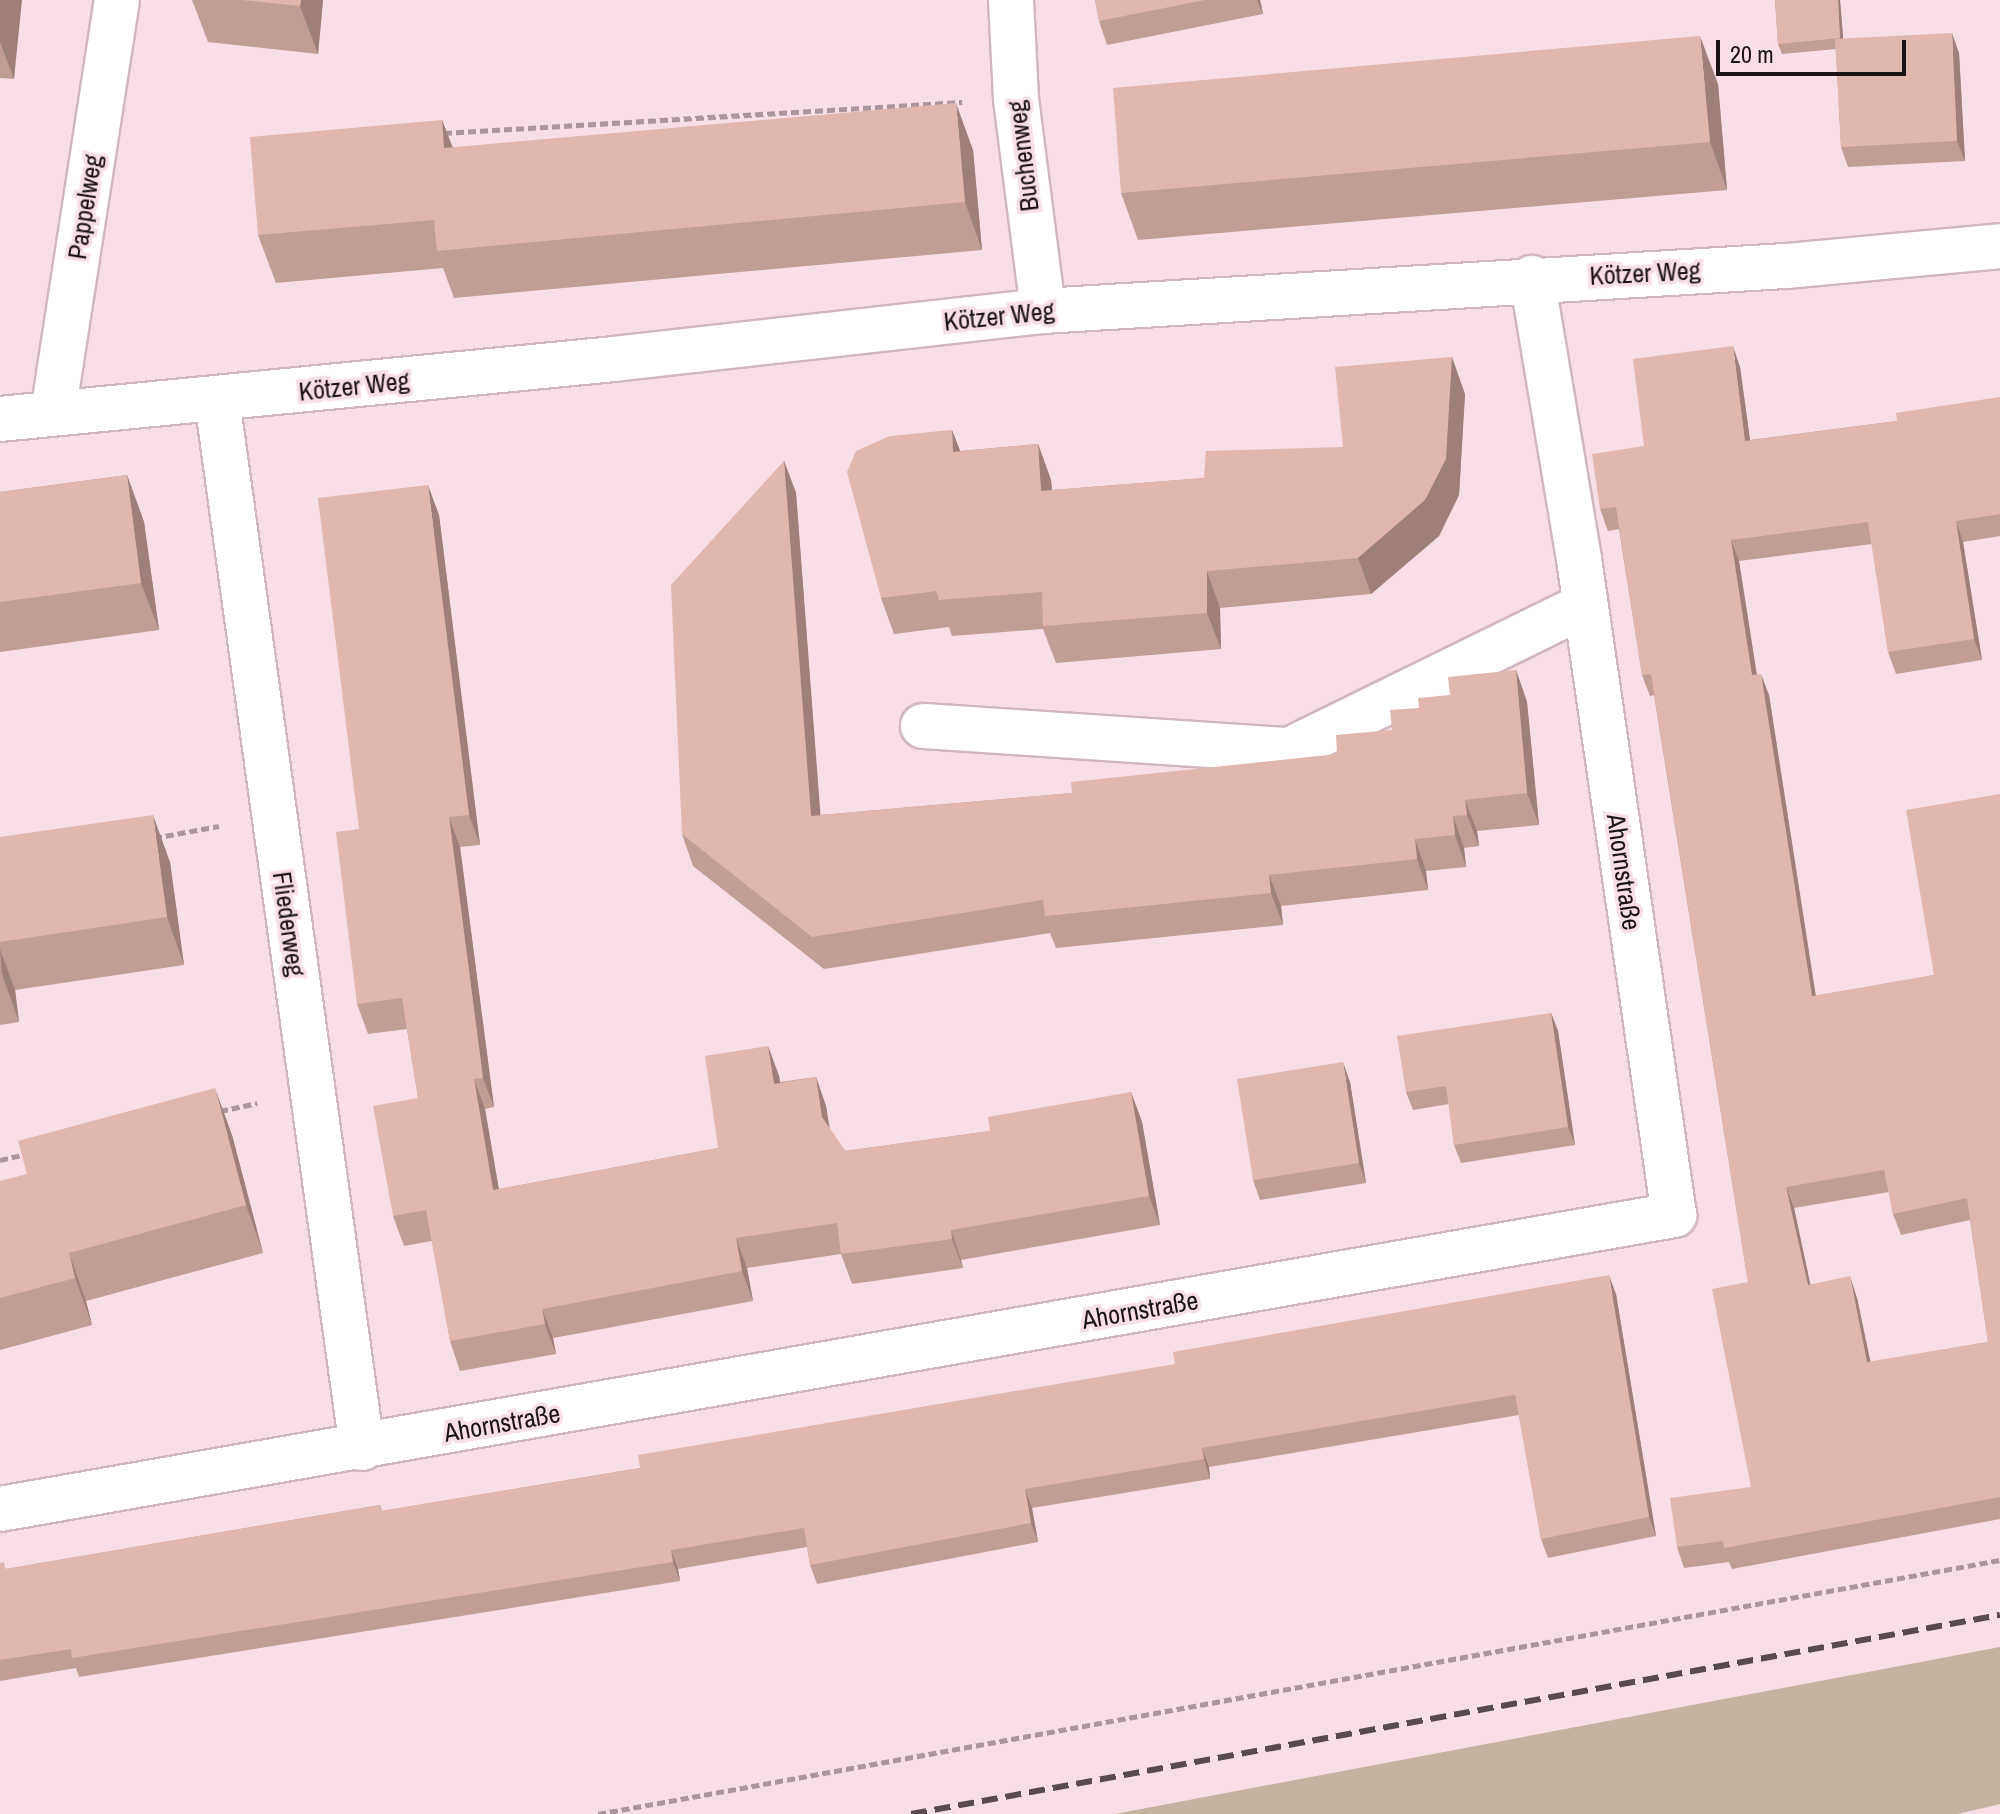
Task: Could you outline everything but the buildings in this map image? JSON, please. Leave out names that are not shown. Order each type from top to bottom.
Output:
[{"type":"street","name":"Pappelweg","points":[[53,413],[117,0]]},
{"type":"street","name":"Buchenweg","points":[[1011,0],[1016,99],[1043,311]]},
{"type":"street","name":"Kötzer Weg","points":[[0,419],[217,400],[1043,311],[1532,278],[1786,266],[2000,246]]},
{"type":"street","name":"Ahornstraße","points":[[0,1509],[362,1448],[1674,1215],[1585,605],[1532,278]]},
{"type":"street","name":"Fliederweg","points":[[217,400],[362,1448]]},
{"type":"street","points":[[923,726],[1289,750],[1585,605]]},
{"type":"path","points":[[444,133],[1016,99]]},
{"type":"path","points":[[137,841],[274,816]]},
{"type":"path","points":[[208,1114],[313,1091]]},
{"type":"path","points":[[0,1160],[30,1153]]},
{"type":"path","points":[[598,1814],[2000,1560]]},
{"type":"shaded area","points":[[2000,1647],[2000,1804],[1958,1814],[1115,1814]]},
{"type":"railway","points":[[911,1814],[2000,1615]]}]
